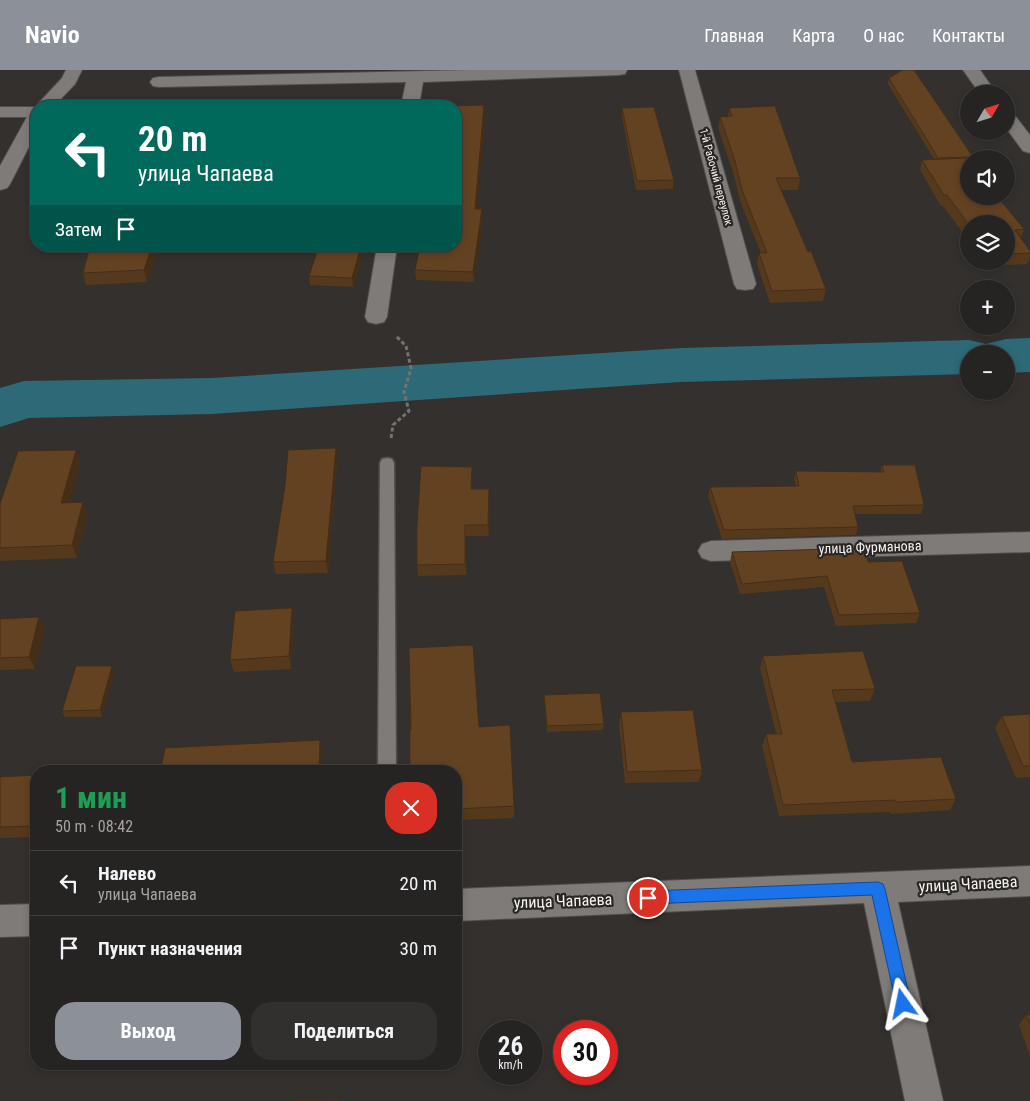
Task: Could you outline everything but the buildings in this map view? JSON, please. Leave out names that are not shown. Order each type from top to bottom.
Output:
[{"type":"street","points":[[50,100],[69,80],[74,70]]},
{"type":"street","points":[[159,82],[415,77],[620,70]]},
{"type":"street","name":"1-й Рабочий переулок","points":[[687,70],[745,284]]},
{"type":"street","points":[[971,70],[982,85]]},
{"type":"street","points":[[411,100],[415,77]]},
{"type":"street","points":[[0,112],[30,112]]},
{"type":"street","points":[[3,175],[30,128]]},
{"type":"street","points":[[1015,128],[1030,147]]},
{"type":"street","points":[[376,316],[386,252]]},
{"type":"street","name":"улица Фурманова","points":[[711,551],[1030,542]]},
{"type":"street","name":"улица Чапаева","points":[[462,905],[878,889],[1030,881]]},
{"type":"street","points":[[878,889],[924,1101]]},
{"type":"street","points":[[0,921],[30,920]]},
{"type":"lane","points":[[387,463],[387,765]]},
{"type":"path","points":[[376,316],[406,346],[411,368],[404,392],[409,411],[393,425],[387,463]]},
{"type":"waterway","points":[[1015,356],[1030,355]]},
{"type":"waterway","points":[[0,408],[24,400],[212,396],[681,365],[960,357]]},
{"type":"route","points":[[648,898],[878,889],[903,1004]]}]
